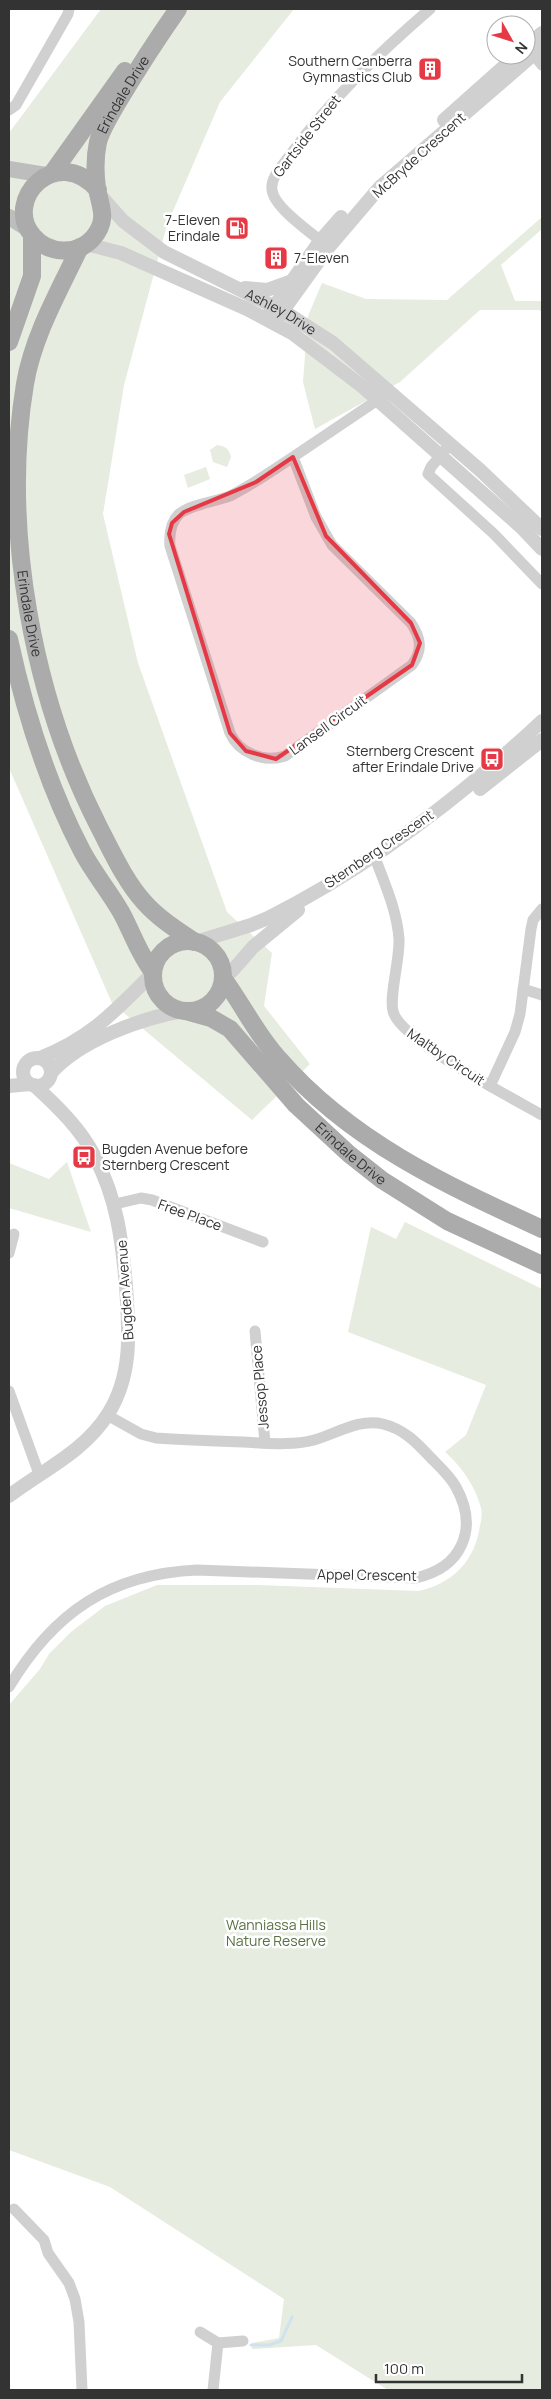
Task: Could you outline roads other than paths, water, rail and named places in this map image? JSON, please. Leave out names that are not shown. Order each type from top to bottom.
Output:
[{"type":"main road","name":"Erindale Drive","points":[[49,174],[172,9]]},
{"type":"main road","name":"Erindale Drive","points":[[99,193],[96,159],[98,142],[104,126],[133,76],[178,9]]},
{"type":"main road","points":[[9,169],[49,174],[70,172],[81,175],[99,193],[103,218],[100,228],[83,246],[64,251],[43,245],[30,232],[9,217]]},
{"type":"main road","points":[[9,342],[32,276],[30,232],[24,217],[25,204],[29,192],[49,174]]},
{"type":"main road","name":"Erindale Drive","points":[[83,246],[46,319],[25,383],[21,416],[18,496],[28,609],[53,716],[78,783],[93,816],[121,867],[144,901],[159,916],[195,942]]},
{"type":"main road","name":"Erindale Drive","points":[[9,640],[30,726],[64,814],[84,853],[121,912],[152,973]]},
{"type":"main road","points":[[182,941],[195,942],[208,948],[217,957],[223,977],[219,991],[211,1002],[200,1009],[184,1011],[163,1001],[155,988],[152,973],[156,960],[170,946],[182,941]]},
{"type":"main road","name":"Erindale Drive","points":[[223,977],[260,1036],[278,1059],[314,1096],[342,1120],[371,1140],[446,1185],[542,1229]]},
{"type":"main road","name":"Erindale Drive","points":[[184,1011],[211,1018],[230,1029],[296,1105],[349,1154],[382,1180],[448,1221],[542,1265]]},
{"type":"street","points":[[9,110],[16,104],[68,14],[69,9]]},
{"type":"street","name":"Gartside Street","points":[[324,244],[279,205],[272,192],[273,179],[305,135],[353,79],[380,52],[430,9]]},
{"type":"street","name":"McBryde Crescent","points":[[536,47],[542,33]]},
{"type":"street","name":"McBryde Crescent","points":[[416,150],[506,65]]},
{"type":"street","name":"McBryde Crescent","points":[[270,321],[324,244],[385,177],[518,65]]},
{"type":"street","name":"Ashley Drive","points":[[99,193],[130,226],[164,252],[278,309],[332,343],[450,444],[542,529]]},
{"type":"street","name":"Ashley Drive","points":[[83,246],[121,253],[270,321],[292,333],[378,400],[521,527],[542,549]]},
{"type":"street","points":[[190,264],[190,284]]},
{"type":"street","points":[[234,286],[267,290],[298,280],[298,307],[304,319],[315,326],[332,343]]},
{"type":"street","name":"Lansell Circuit","points":[[292,457],[326,536],[344,560],[411,623],[419,638],[420,653],[412,665],[285,756],[265,759],[239,747],[230,733],[170,546],[169,534],[172,523],[184,512],[229,496],[256,482],[292,457],[390,392]]},
{"type":"street","points":[[450,444],[430,467],[428,474],[494,534],[542,584]]},
{"type":"street","name":"Sternberg Crescent","points":[[448,807],[542,722]]},
{"type":"street","name":"Sternberg Crescent","points":[[223,977],[232,972],[253,947],[290,916],[542,740]]},
{"type":"street","name":"Sternberg Crescent","points":[[195,942],[268,918],[375,858]]},
{"type":"street","name":"Maltby Circuit","points":[[375,858],[398,930],[398,960],[392,1007],[396,1020],[406,1031],[490,1086],[542,1114]]},
{"type":"street","name":"Maltby Circuit","points":[[490,1086],[515,1032],[524,989],[530,930],[533,920],[542,909]]},
{"type":"street","points":[[9,1081],[24,1068],[29,1060],[60,1050],[94,1029],[118,1010],[152,973]]},
{"type":"street","points":[[524,989],[542,995]]},
{"type":"street","points":[[9,1086],[46,1083],[68,1056],[91,1044],[152,1018],[184,1011]]},
{"type":"street","points":[[40,1058],[47,1062],[51,1075]]},
{"type":"street","points":[[24,1068],[24,1078],[32,1084]]},
{"type":"street","name":"Bugden Avenue","points":[[9,1496],[39,1474],[75,1452],[92,1435],[107,1415],[122,1384],[128,1361],[130,1337],[121,1232],[115,1204],[94,1156],[60,1109],[53,1096],[51,1075]]},
{"type":"street","name":"Bugden Avenue","points":[[32,1084],[60,1109]]},
{"type":"street","name":"Free Place","points":[[115,1204],[141,1198],[152,1200],[263,1242]]},
{"type":"street","points":[[9,1253],[14,1234]]},
{"type":"street","name":"Jessop Place","points":[[255,1331],[265,1443]]},
{"type":"street","points":[[9,1391],[39,1474]]},
{"type":"street","name":"Appel Crescent","points":[[9,1686],[28,1658],[49,1634],[84,1604],[118,1585],[143,1576],[197,1570],[416,1578],[431,1575],[445,1567],[456,1557],[465,1536],[466,1520],[457,1487],[415,1441],[402,1431],[381,1423],[366,1422],[312,1441],[265,1443],[156,1438],[141,1434],[107,1415]]},
{"type":"street","points":[[14,2209],[44,2240],[48,2252],[69,2284],[75,2299],[80,2322],[82,2390]]},
{"type":"street","points":[[200,2332],[218,2343],[243,2341]]},
{"type":"street","points":[[213,2390],[218,2343]]},
{"type":"waterway","points":[[251,2345],[269,2345],[281,2341],[292,2317]]},
{"type":"place","name":"Southern Canberra Gymnastics Club","points":[[430,69]]},
{"type":"place","name":"7-Eleven Erindale","points":[[237,228]]},
{"type":"place","name":"7-Eleven","points":[[276,258]]},
{"type":"place","name":"Sternberg Crescent after Erindale Drive","points":[[492,759]]},
{"type":"place","name":"Bugden Avenue before Sternberg Crescent","points":[[84,1157]]},
{"type":"park label","name":"Wanniassa Hills Nature Reserve","points":[[276,1934]]}]
